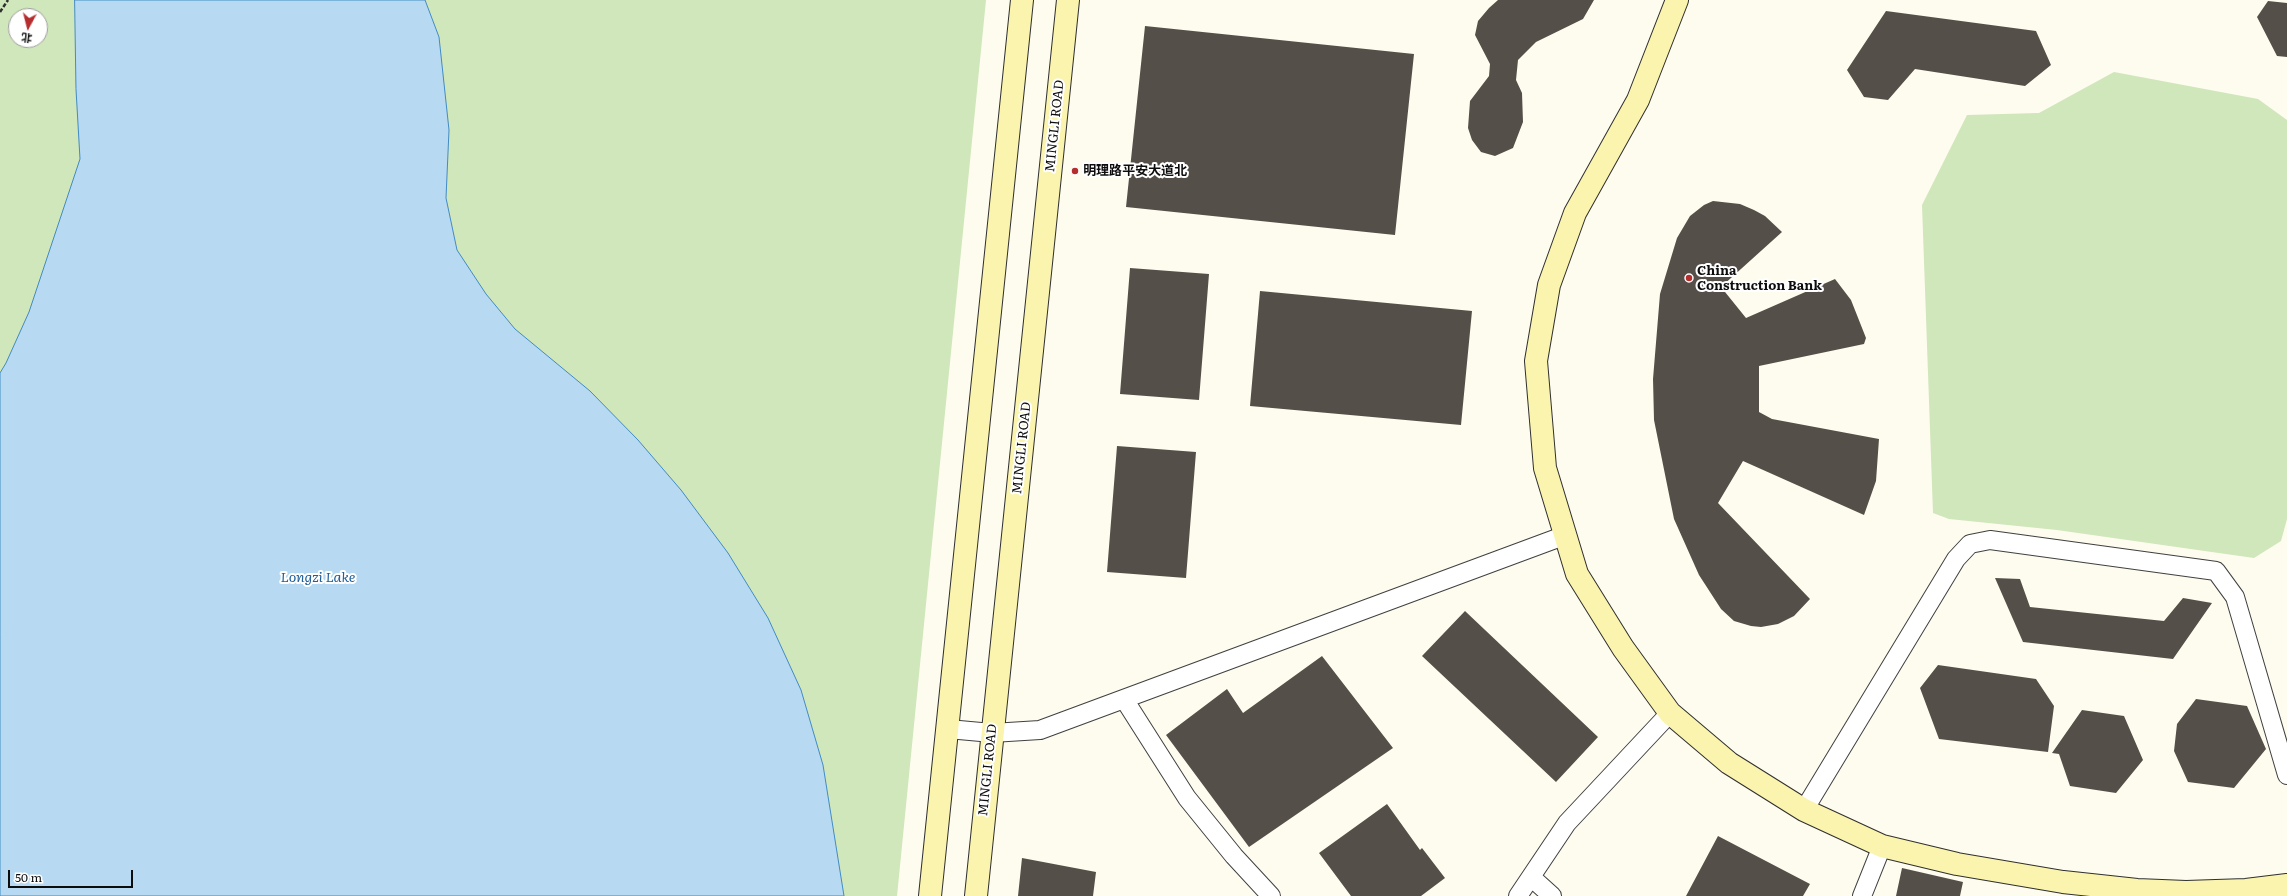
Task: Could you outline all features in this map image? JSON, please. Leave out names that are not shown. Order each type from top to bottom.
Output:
[{"type":"main road","points":[[930,896],[1022,0]]},
{"type":"main road","name":"MINGLI ROAD","points":[[976,896],[1068,0]]},
{"type":"main road","points":[[1677,0],[1638,100],[1575,213],[1549,285],[1536,361],[1545,468],[1578,574],[1623,648],[1670,713],[1728,763],[1804,810],[1882,846],[2062,889],[2246,893],[2287,885]]},
{"type":"street","points":[[948,729],[992,733],[1040,730],[1566,535]]},
{"type":"street","points":[[1804,810],[1956,559],[1970,544],[1990,540],[2216,572],[2235,597],[2287,775]]},
{"type":"street","points":[[1124,699],[1187,798],[1234,856],[1271,896]]},
{"type":"street","points":[[1518,896],[1567,823],[1670,713]]},
{"type":"street","points":[[1862,896],[1882,846]]},
{"type":"street","points":[[1531,877],[1552,896]]},
{"type":"path","points":[[0,12],[8,0]]},
{"type":"green space","name":"Longzi Lake","points":[[0,0],[986,0],[897,896],[0,896]]},
{"type":"green space","points":[[2114,72],[2258,99],[2287,120],[2287,519],[2281,541],[2254,558],[2057,530],[1949,519],[1933,513],[1922,205],[1967,115],[2039,113]]},
{"type":"water","name":"Longzi Lake","points":[[75,0],[425,0],[439,37],[449,130],[446,198],[457,250],[486,294],[515,329],[590,391],[638,440],[681,490],[728,553],[768,618],[801,690],[823,765],[844,896],[0,896],[0,373],[29,312],[80,159],[76,89]]},
{"type":"building","points":[[1498,0],[1594,0],[1583,19],[1536,42],[1518,60],[1516,80],[1522,93],[1523,122],[1513,148],[1495,156],[1481,152],[1472,140],[1468,128],[1470,101],[1489,76],[1490,64],[1475,35],[1478,21]]},
{"type":"building","points":[[2268,1],[2287,3],[2287,57],[2277,56],[2257,17]]},
{"type":"building","points":[[1886,11],[2036,31],[2051,65],[2025,86],[1915,69],[1888,100],[1864,97],[1847,70]]},
{"type":"building","points":[[1145,26],[1414,54],[1395,235],[1126,207]]},
{"type":"building","points":[[1713,201],[1740,204],[1754,210],[1765,216],[1782,232],[1721,287],[1746,318],[1835,279],[1851,300],[1866,338],[1864,344],[1759,366],[1759,412],[1772,419],[1879,439],[1876,481],[1864,515],[1743,461],[1718,503],[1810,599],[1794,616],[1778,624],[1761,627],[1734,621],[1721,609],[1699,575],[1674,519],[1654,420],[1653,379],[1660,294],[1677,238],[1690,216],[1704,205]]},
{"type":"building","points":[[1130,268],[1209,274],[1199,400],[1120,394]]},
{"type":"building","points":[[1260,291],[1472,311],[1461,425],[1250,406]]},
{"type":"building","points":[[1117,446],[1196,452],[1186,578],[1107,572]]},
{"type":"building","points":[[1995,578],[2020,579],[2030,607],[2164,621],[2183,598],[2212,603],[2173,659],[2023,642]]},
{"type":"building","points":[[1465,611],[1598,737],[1556,782],[1422,656]]},
{"type":"building","points":[[1322,656],[1393,748],[1249,847],[1166,735],[1227,689],[1243,713]]},
{"type":"building","points":[[1938,665],[2036,679],[2054,706],[2048,752],[1939,739],[1920,688]]},
{"type":"building","points":[[2196,699],[2247,706],[2266,749],[2234,788],[2188,782],[2174,751],[2177,724]]},
{"type":"building","points":[[2082,710],[2124,716],[2143,760],[2116,793],[2070,786],[2059,754],[2052,753]]},
{"type":"building","points":[[1387,804],[1420,850],[1422,848],[1445,878],[1421,896],[1351,896],[1319,853]]},
{"type":"building","points":[[1718,836],[1810,884],[1803,896],[1686,896]]},
{"type":"building","points":[[1022,858],[1096,872],[1093,896],[1018,896]]},
{"type":"building","points":[[1902,868],[1963,882],[1960,896],[1896,896]]},
{"type":"place","name":"明理路平安大道北","points":[[1075,171]]},
{"type":"place","name":"China Construction Bank","points":[[1689,278]]}]
